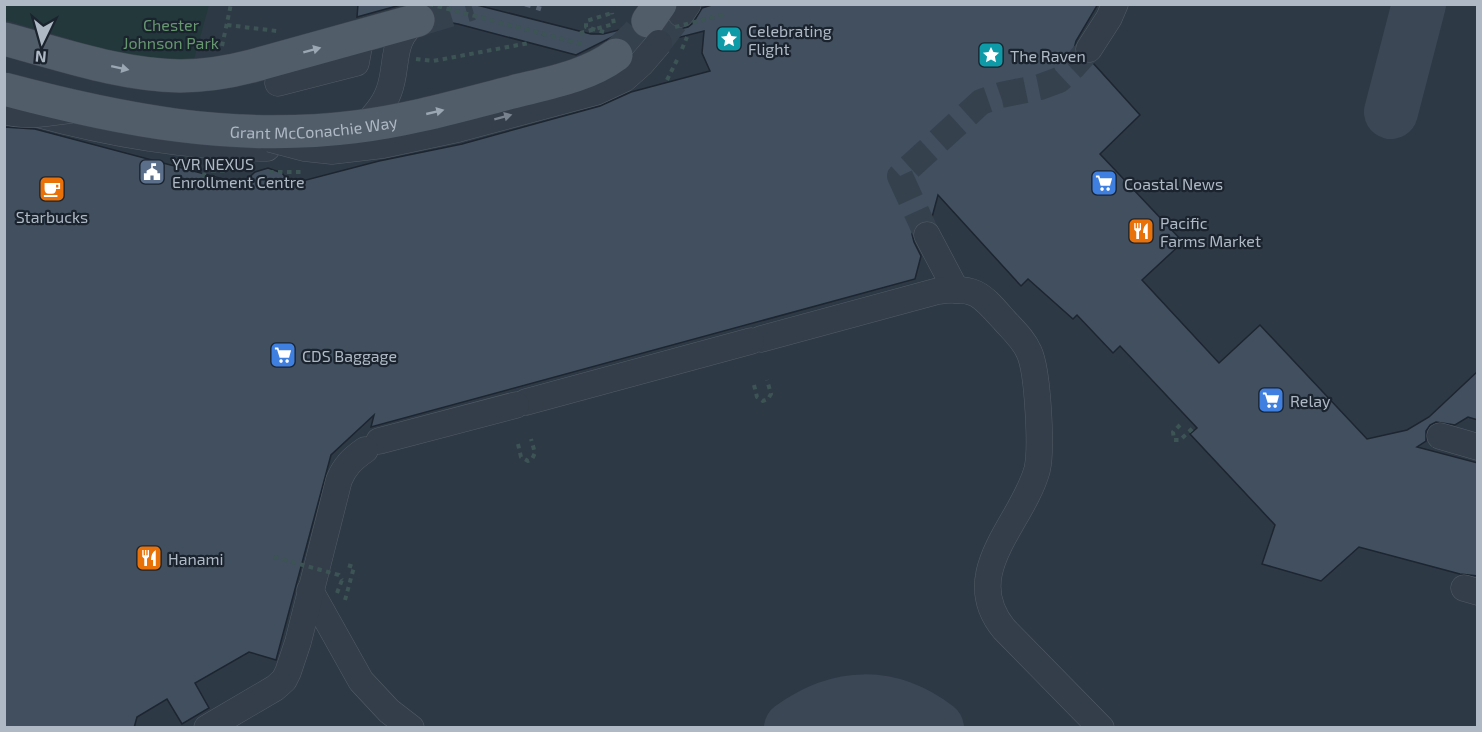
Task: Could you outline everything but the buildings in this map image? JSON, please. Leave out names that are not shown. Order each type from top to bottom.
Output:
[{"type":"main road","points":[[4,39],[134,71],[180,76],[229,72],[361,36],[423,13]]},
{"type":"main road","name":"Grant McConachie Way","points":[[4,89],[142,122],[219,131],[296,131],[354,127],[424,114],[576,75],[608,61],[604,44]]},
{"type":"lane","points":[[1089,49],[1105,25],[1114,4]]},
{"type":"lane","points":[[4,106],[157,141],[257,148],[325,146],[342,141],[373,118],[389,91],[398,42],[407,27],[423,13]]},
{"type":"lane","points":[[219,131],[259,136],[304,148],[332,151],[420,138],[596,92],[624,79],[646,58],[667,19]]},
{"type":"lane","points":[[278,83],[356,63],[361,36]]},
{"type":"lane","points":[[4,111],[34,115],[86,110]]},
{"type":"lane","points":[[927,235],[956,290]]},
{"type":"lane","points":[[207,728],[271,691],[284,680],[298,642],[339,480],[351,460],[372,446],[521,403],[938,291],[956,290],[969,291],[983,297],[1023,341],[1034,364],[1039,442],[1037,470],[993,558],[988,580],[990,604],[998,622],[1004,629],[1101,728]]},
{"type":"lane","points":[[1440,436],[1478,447]]},
{"type":"lane","points":[[310,590],[361,681],[389,711],[411,728]]},
{"type":"path","points":[[222,50],[231,4]]},
{"type":"path","points":[[423,13],[577,44],[604,44]]},
{"type":"path","points":[[580,33],[614,24],[612,13],[586,21],[586,27],[604,44]]},
{"type":"path","points":[[667,19],[726,14]]},
{"type":"path","points":[[419,59],[433,61],[529,43]]},
{"type":"path","points":[[754,385],[757,397],[763,401],[771,394],[767,380]]},
{"type":"path","points":[[1180,425],[1173,432],[1174,440],[1180,440],[1195,426]]},
{"type":"path","points":[[518,444],[521,457],[532,459],[535,453],[531,439]]},
{"type":"path","points":[[274,557],[339,575],[342,580]]},
{"type":"path","points":[[345,600],[354,567],[347,565]]},
{"type":"shaded area","points":[[4,5],[1477,5],[1477,727],[5,727]]},
{"type":"green space","name":"Chester Johnson Park","points":[[4,5],[209,5],[193,63],[153,60],[93,49],[70,39],[5,20]]},
{"type":"taxiway","points":[[1391,112],[1419,4]]},
{"type":"taxiway","points":[[791,728],[827,708],[864,701],[901,708],[937,728]]},
{"type":"tunnel","points":[[418,20],[471,4]]},
{"type":"tunnel","points":[[659,43],[681,14]]},
{"type":"tunnel","points":[[616,55],[648,21]]},
{"type":"tunnel","points":[[927,235],[900,176],[981,102],[1059,80],[1089,49]]},
{"type":"railway","points":[[525,4],[541,9]]},
{"type":"place","name":"Celebrating Flight","points":[[729,39]]},
{"type":"place","name":"The Raven","points":[[991,55]]},
{"type":"place","name":"YVR NEXUS Enrollment Centre","points":[[152,172]]},
{"type":"place","name":"Coastal News","points":[[1104,183]]},
{"type":"place","name":"Starbucks","points":[[52,189]]},
{"type":"place","name":"Pacific Farms Market","points":[[1141,231]]},
{"type":"place","name":"CDS Baggage","points":[[283,355]]},
{"type":"place","name":"Relay","points":[[1271,400]]},
{"type":"place","name":"Hanami","points":[[149,558]]}]
